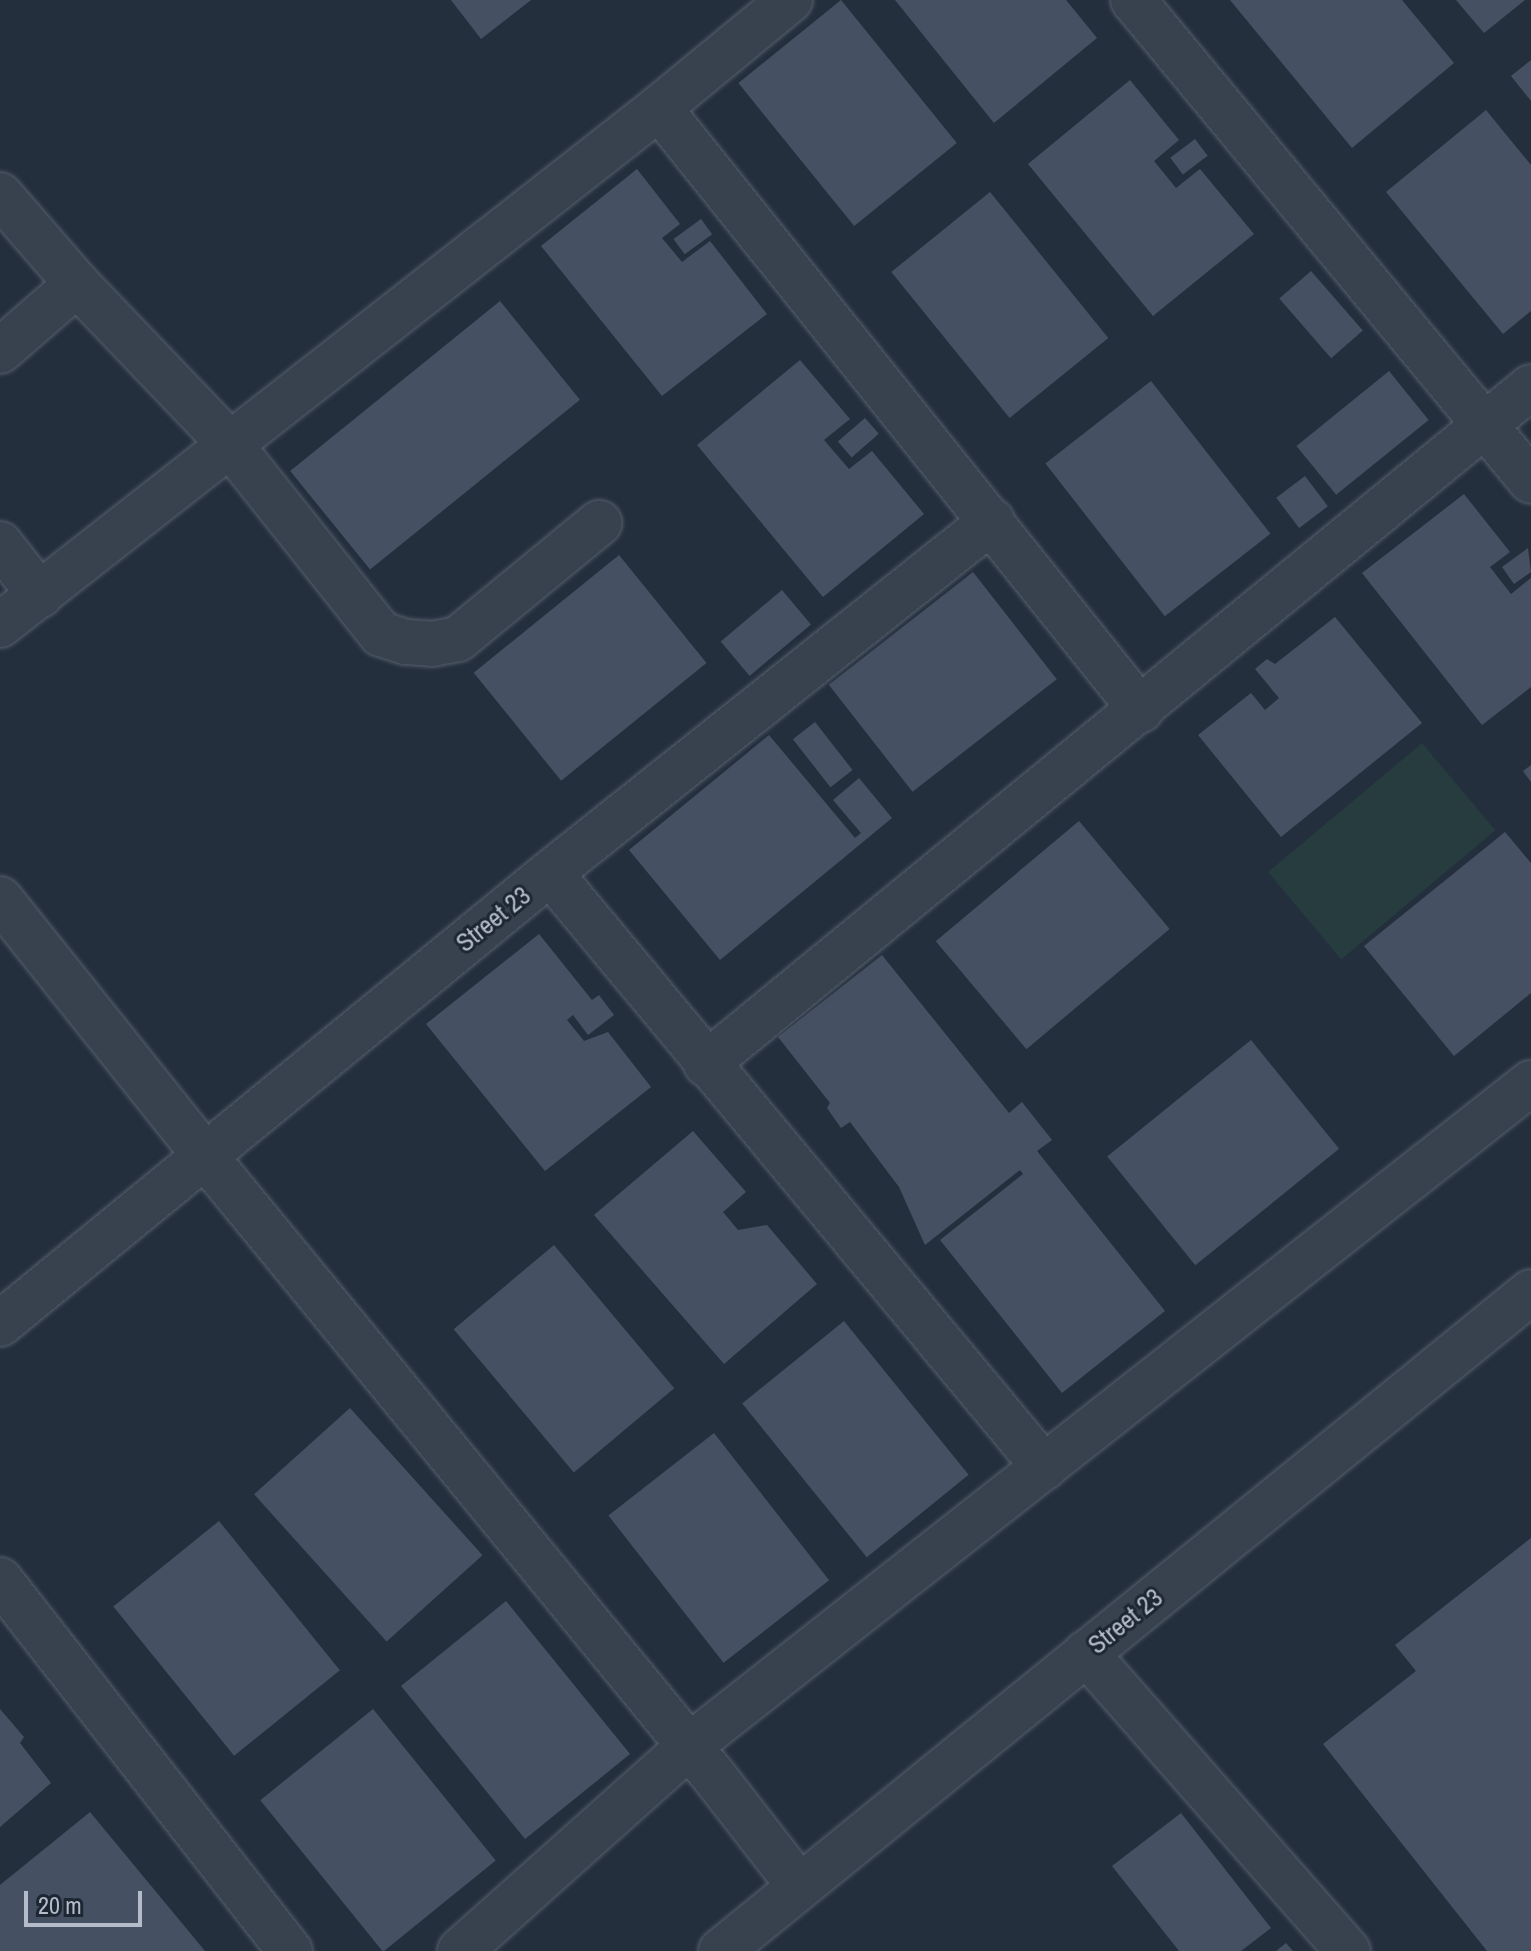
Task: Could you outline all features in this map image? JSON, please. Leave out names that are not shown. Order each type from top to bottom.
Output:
[{"type":"street","points":[[0,625],[659,108],[790,0]]},
{"type":"street","points":[[1133,0],[1531,481]]},
{"type":"street","points":[[659,108],[1141,710]]},
{"type":"street","points":[[0,195],[77,284],[229,443],[381,634],[406,642],[432,644],[458,639],[599,523]]},
{"type":"street","points":[[0,351],[77,284]]},
{"type":"street","points":[[706,1064],[1531,387]]},
{"type":"street","name":"Street 23","points":[[0,1324],[550,873],[992,521]]},
{"type":"street","points":[[0,544],[40,595]]},
{"type":"street","points":[[550,873],[1044,1467]]},
{"type":"street","points":[[0,899],[799,1886]]},
{"type":"street","points":[[460,1951],[688,1747],[1531,1083]]},
{"type":"street","name":"Street 23","points":[[721,1951],[1531,1292]]},
{"type":"street","points":[[0,1580],[290,1951]]},
{"type":"street","points":[[1086,1653],[1348,1951]]},
{"type":"green space","points":[[1422,743],[1495,830],[1341,960],[1268,872]]},
{"type":"building","points":[[451,0],[531,0],[481,39]]},
{"type":"building","points":[[841,0],[957,143],[854,226],[738,83]]},
{"type":"building","points":[[895,0],[1066,0],[1097,38],[994,123]]},
{"type":"building","points":[[1230,0],[1402,0],[1454,63],[1352,148]]},
{"type":"building","points":[[1456,0],[1525,0],[1484,33]]},
{"type":"building","points":[[1531,60],[1531,101],[1511,76]]},
{"type":"building","points":[[1130,80],[1179,140],[1154,161],[1176,188],[1200,169],[1254,234],[1153,316],[1028,164]]},
{"type":"building","points":[[1486,110],[1531,165],[1531,311],[1503,334],[1386,192]]},
{"type":"building","points":[[1195,139],[1208,156],[1183,174],[1170,158]]},
{"type":"building","points":[[637,169],[680,224],[662,238],[682,262],[710,241],[767,314],[662,396],[541,246]]},
{"type":"building","points":[[990,192],[1108,338],[1010,418],[891,272]]},
{"type":"building","points":[[701,219],[712,234],[685,254],[673,239]]},
{"type":"building","points":[[1311,271],[1363,331],[1331,358],[1279,299]]},
{"type":"building","points":[[500,301],[580,400],[370,570],[290,471]]},
{"type":"building","points":[[800,360],[850,419],[824,440],[849,469],[872,451],[924,514],[823,597],[697,445]]},
{"type":"building","points":[[1389,371],[1429,420],[1336,495],[1297,446]]},
{"type":"building","points":[[1151,381],[1270,534],[1165,616],[1045,463]]},
{"type":"building","points":[[865,418],[879,434],[852,457],[838,442]]},
{"type":"building","points":[[1305,476],[1328,506],[1299,528],[1276,498]]},
{"type":"building","points":[[1464,494],[1510,552],[1490,567],[1511,594],[1531,578],[1531,687],[1482,725],[1362,573]]},
{"type":"building","points":[[1528,548],[1531,572],[1514,584],[1502,567]]},
{"type":"building","points":[[619,555],[706,663],[561,781],[474,673]]},
{"type":"building","points":[[973,572],[1057,679],[913,792],[829,685]]},
{"type":"building","points":[[782,590],[811,624],[750,676],[721,641]]},
{"type":"building","points":[[1335,617],[1422,723],[1281,837],[1198,735],[1251,693],[1265,710],[1279,698],[1255,669],[1267,659],[1275,664]]},
{"type":"building","points":[[815,722],[853,770],[830,787],[793,739]]},
{"type":"building","points":[[769,735],[855,838],[861,833],[833,800],[859,778],[892,818],[720,960],[629,850]]},
{"type":"building","points":[[1531,765],[1531,782],[1523,771]]},
{"type":"building","points":[[1079,821],[1170,929],[1026,1049],[936,941]]},
{"type":"building","points":[[1505,832],[1531,863],[1531,993],[1454,1056],[1364,946]]},
{"type":"building","points":[[539,934],[592,1000],[599,995],[614,1015],[588,1035],[573,1015],[567,1020],[584,1041],[608,1032],[651,1087],[545,1171],[426,1024]]},
{"type":"building","points":[[882,955],[1009,1113],[1022,1102],[1052,1140],[1037,1151],[1165,1311],[1062,1393],[940,1240],[1023,1174],[1020,1170],[925,1245],[899,1187],[850,1122],[841,1128],[827,1108],[830,1103],[778,1037]]},
{"type":"building","points":[[1251,1040],[1339,1149],[1195,1265],[1107,1156]]},
{"type":"building","points":[[693,1131],[746,1192],[723,1212],[738,1230],[767,1225],[817,1284],[724,1364],[594,1215]]},
{"type":"building","points":[[554,1245],[674,1388],[574,1472],[454,1329]]},
{"type":"building","points":[[844,1321],[969,1475],[867,1557],[742,1403]]},
{"type":"building","points":[[350,1408],[482,1555],[387,1641],[254,1494]]},
{"type":"building","points":[[714,1433],[829,1580],[724,1663],[608,1515]]},
{"type":"building","points":[[219,1521],[340,1670],[234,1756],[113,1607]]},
{"type":"building","points":[[1531,1538],[1531,1951],[1487,1951],[1323,1744],[1416,1671],[1395,1645]]},
{"type":"building","points":[[506,1601],[630,1754],[525,1839],[401,1686]]},
{"type":"building","points":[[0,1709],[24,1737],[20,1743],[51,1783],[0,1827]]},
{"type":"building","points":[[373,1709],[496,1861],[382,1951],[260,1800]]},
{"type":"building","points":[[90,1812],[205,1951],[0,1951],[0,1885]]},
{"type":"building","points":[[1181,1813],[1271,1928],[1241,1951],[1179,1951],[1112,1866]]},
{"type":"building","points":[[1286,1943],[1293,1951],[1276,1951]]}]
